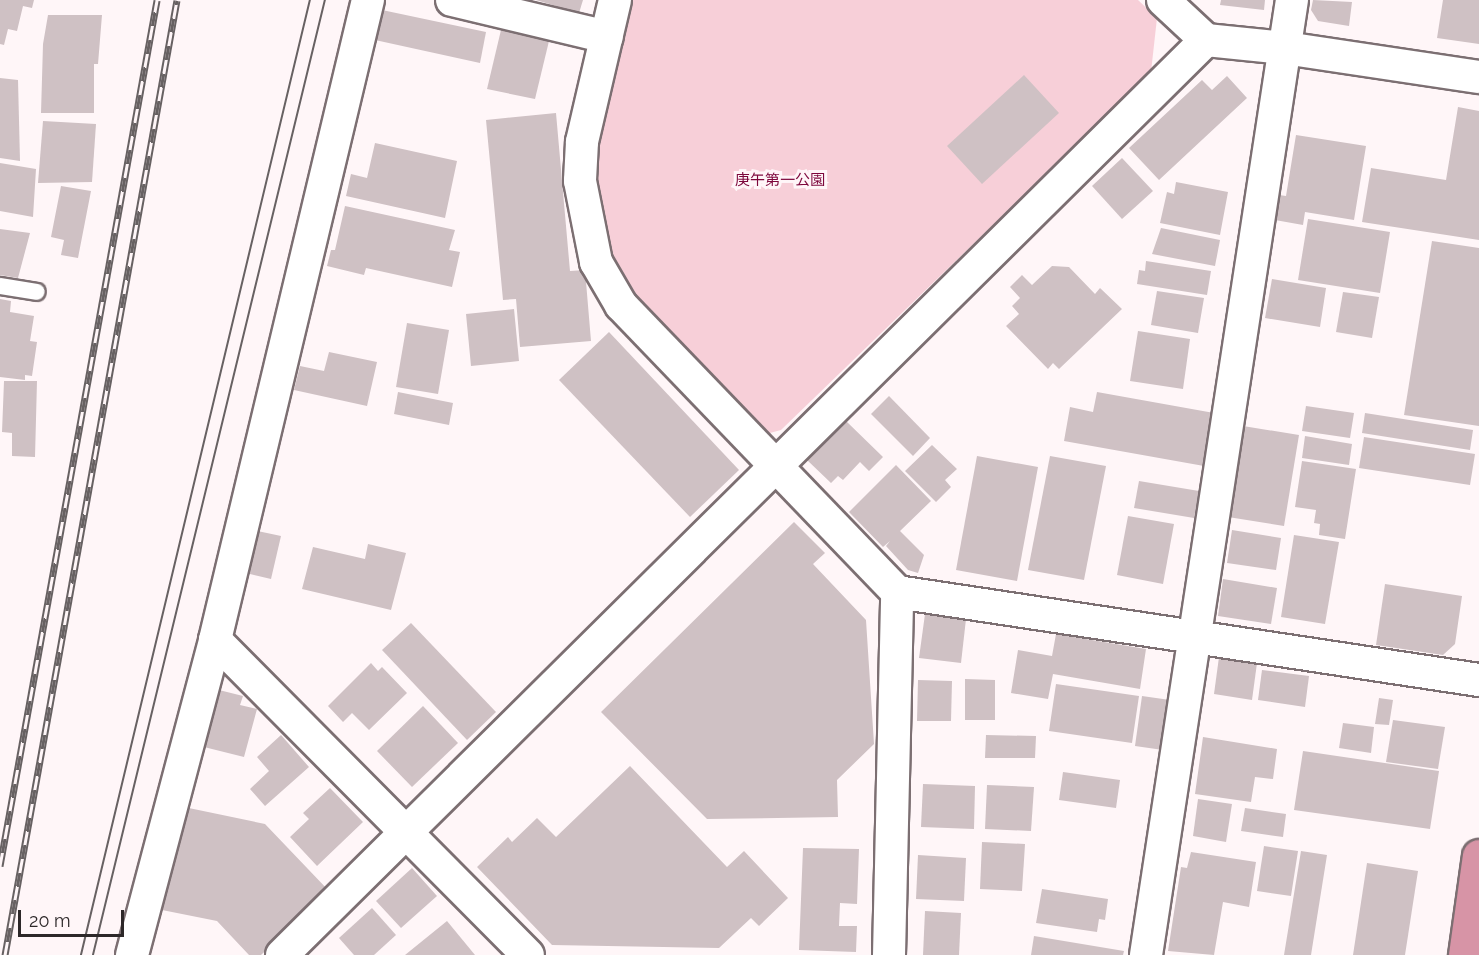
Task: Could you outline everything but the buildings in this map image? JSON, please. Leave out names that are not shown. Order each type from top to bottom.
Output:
[{"type":"highway","points":[[1465,955],[1479,856]]},
{"type":"street","points":[[132,955],[215,640],[368,0]]},
{"type":"street","points":[[452,0],[607,37]]},
{"type":"street","points":[[615,0],[582,142],[580,181],[596,262],[621,305],[897,592],[1197,634],[1479,680]]},
{"type":"street","points":[[1163,0],[1206,40],[1285,48],[1479,77]]},
{"type":"street","points":[[1146,955],[1197,634],[1292,0]]},
{"type":"street","points":[[282,955],[777,468],[1206,40]]},
{"type":"street","points":[[889,955],[897,592]]},
{"type":"street","points":[[215,640],[528,955]]},
{"type":"lane","points":[[0,286],[37,292]]},
{"type":"green space","name":"庚午第一公園","points":[[628,0],[1138,0],[1157,18],[1151,72],[781,430],[766,434],[639,303],[615,266],[601,218],[594,172],[600,113]]},
{"type":"tram line","points":[[81,955],[310,0]]},
{"type":"tram line","points":[[93,955],[325,0]]},
{"type":"railway","points":[[0,866],[157,0]]},
{"type":"railway","points":[[5,955],[177,0]]}]
